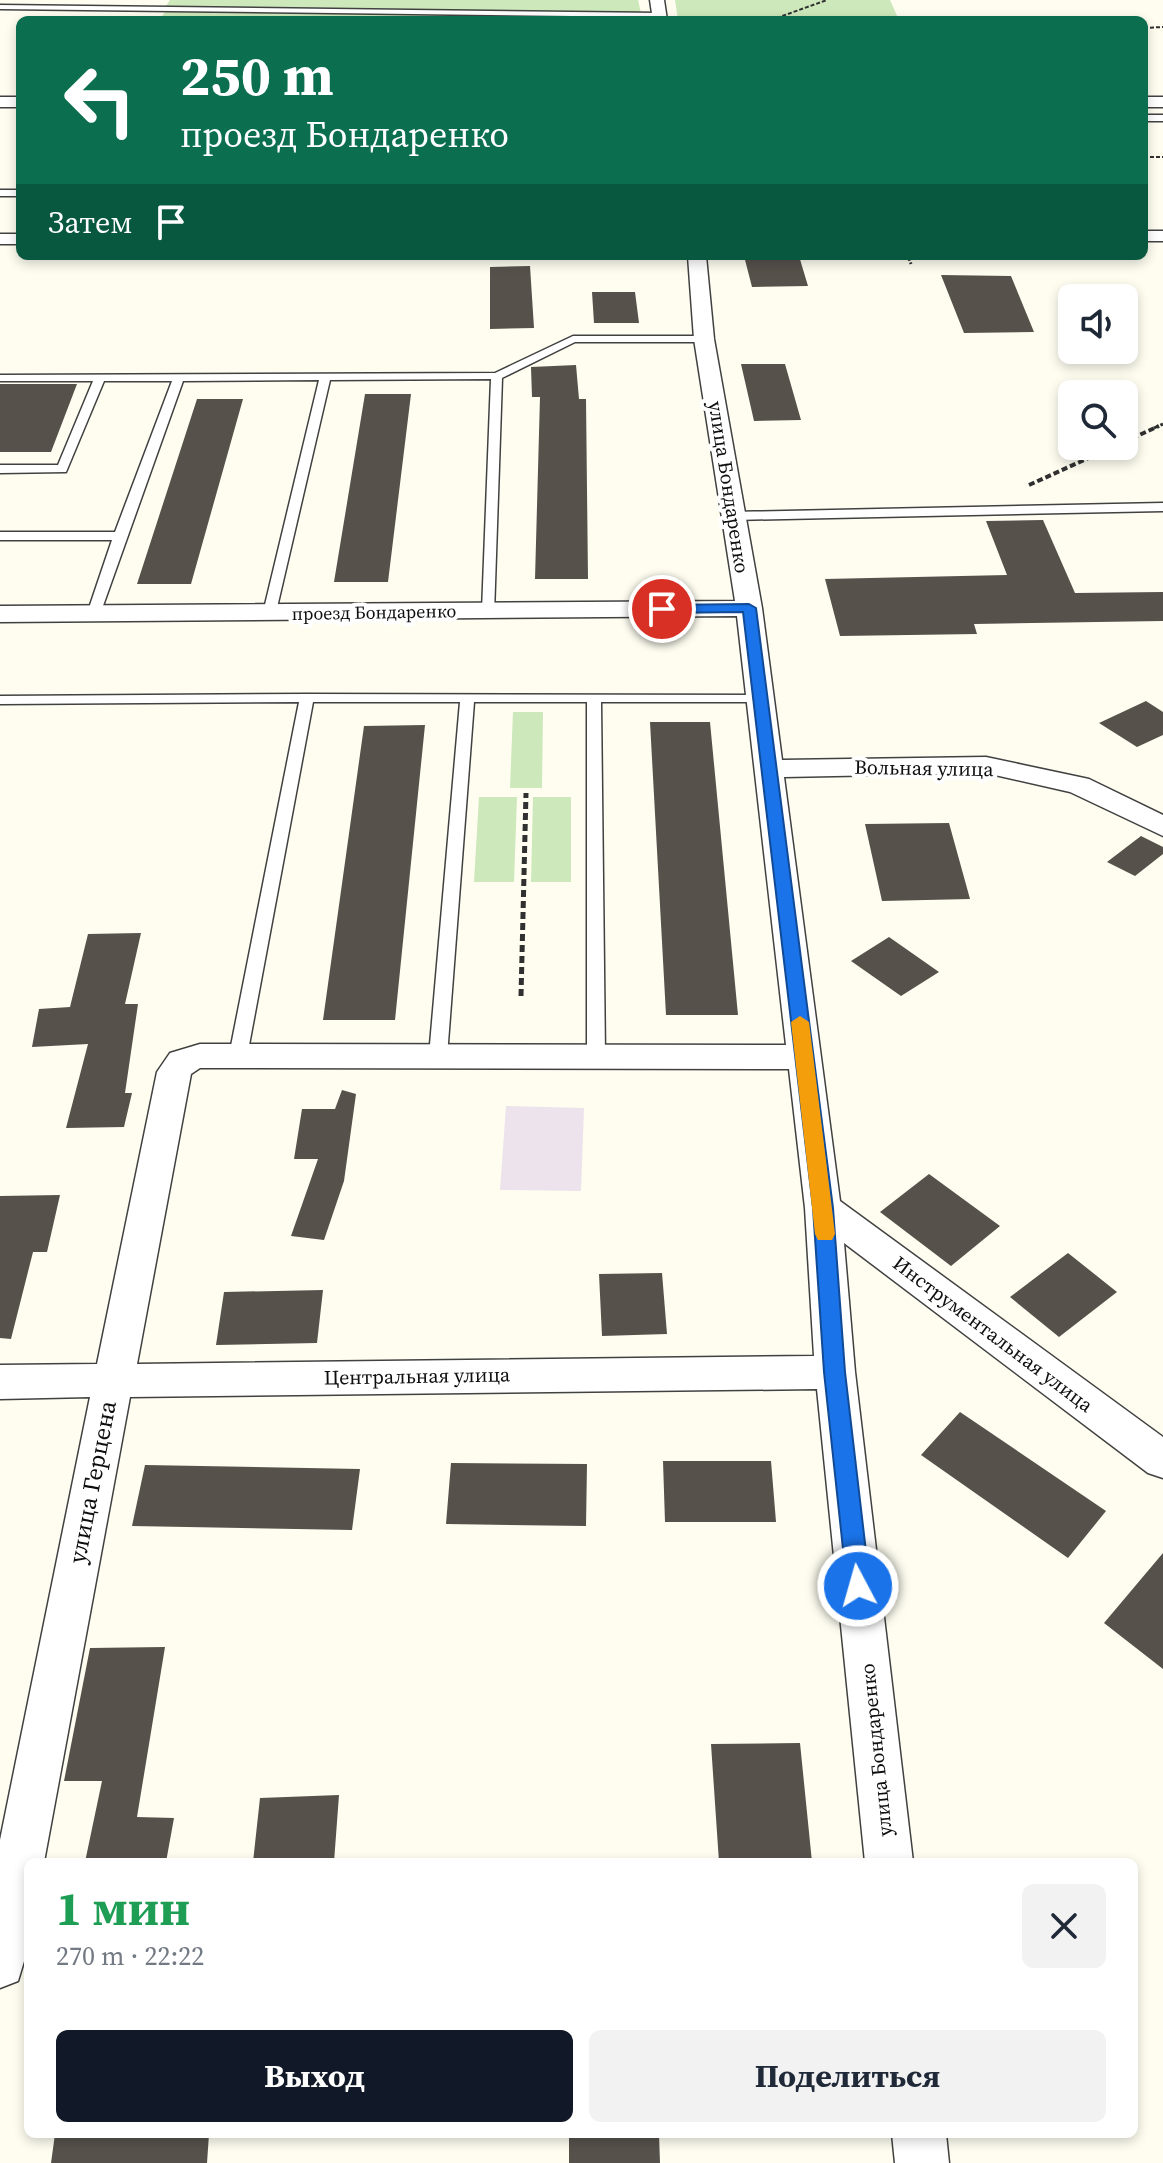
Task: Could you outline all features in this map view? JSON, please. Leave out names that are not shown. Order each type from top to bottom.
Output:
[{"type":"street","name":"улица Бондаренко","points":[[697,260],[704,339],[749,608],[823,1208],[835,1372],[889,1858]]},
{"type":"street","name":"проезд Бондаренко","points":[[3,619],[94,614],[749,608]]},
{"type":"street","name":"Вольная улица","points":[[769,769],[986,765],[1079,785],[1163,827]]},
{"type":"street","name":"улица Герцена","points":[[0,1963],[112,1379],[174,1072],[182,1061],[200,1056],[804,1057]]},
{"type":"street","name":"Инструментальная улица","points":[[823,1208],[1163,1460]]},
{"type":"street","name":"Центральная улица","points":[[0,1382],[835,1372]]},
{"type":"street","points":[[919,2138],[922,2163]]},
{"type":"lane","points":[[0,7],[659,12]]},
{"type":"lane","points":[[0,378],[497,376],[573,339],[704,339]]},
{"type":"lane","points":[[489,611],[497,376]]},
{"type":"lane","points":[[0,469],[62,469],[100,378]]},
{"type":"lane","points":[[94,614],[178,378]]},
{"type":"lane","points":[[270,613],[325,378]]},
{"type":"lane","points":[[734,516],[1163,507]]},
{"type":"lane","points":[[0,536],[120,536]]},
{"type":"lane","points":[[238,1056],[307,698]]},
{"type":"lane","points":[[438,1056],[467,698]]},
{"type":"lane","points":[[594,698],[596,1056]]},
{"type":"lane","points":[[0,700],[760,698]]},
{"type":"path","points":[[782,16],[827,0]]},
{"type":"path","points":[[910,260],[911,264]]},
{"type":"path","points":[[1138,436],[1163,424]]},
{"type":"path","points":[[973,510],[1084,460]]},
{"type":"path","points":[[521,996],[526,793]]},
{"type":"shaded area","points":[[506,1106],[584,1108],[581,1191],[500,1190]]},
{"type":"green space","points":[[170,0],[638,0],[641,13],[166,6]]},
{"type":"green space","points":[[675,0],[890,0],[897,16],[677,16]]},
{"type":"green space","points":[[166,11],[562,16],[162,16]]},
{"type":"green space","points":[[513,712],[543,712],[542,788],[510,788]]},
{"type":"green space","points":[[479,797],[517,797],[514,882],[474,882]]},
{"type":"green space","points":[[533,797],[571,797],[571,882],[531,882]]},
{"type":"building","points":[[745,260],[800,260],[808,286],[752,287]]},
{"type":"building","points":[[530,266],[534,328],[490,329],[490,267]]},
{"type":"building","points":[[941,275],[1011,276],[1034,332],[964,333]]},
{"type":"building","points":[[592,292],[635,292],[639,323],[594,323]]},
{"type":"building","points":[[741,364],[785,364],[801,420],[754,421]]},
{"type":"building","points":[[576,365],[579,399],[586,399],[588,579],[535,579],[540,397],[532,397],[531,367]]},
{"type":"building","points":[[0,384],[77,384],[51,452],[0,452]]},
{"type":"building","points":[[365,394],[411,394],[388,582],[334,582]]},
{"type":"building","points":[[197,399],[243,399],[191,584],[137,584]]},
{"type":"building","points":[[1043,520],[1075,593],[1163,592],[1163,621],[974,624],[977,634],[840,636],[825,579],[1007,575],[986,521]]},
{"type":"building","points":[[1146,701],[1163,712],[1163,735],[1137,747],[1099,723]]},
{"type":"building","points":[[650,722],[710,722],[738,1015],[666,1015]]},
{"type":"building","points":[[425,725],[395,1020],[323,1020],[364,726]]},
{"type":"building","points":[[949,823],[970,899],[882,901],[865,824]]},
{"type":"building","points":[[1141,836],[1163,847],[1163,854],[1135,876],[1107,862]]},
{"type":"building","points":[[141,933],[125,1004],[138,1004],[125,1093],[132,1093],[124,1127],[66,1128],[88,1044],[32,1047],[39,1009],[70,1007],[88,934]]},
{"type":"building","points":[[889,937],[939,972],[901,996],[851,961]]},
{"type":"building","points":[[342,1090],[356,1094],[344,1181],[324,1240],[291,1236],[318,1159],[294,1159],[302,1109],[335,1109]]},
{"type":"building","points":[[929,1174],[1000,1226],[951,1266],[880,1212]]},
{"type":"building","points":[[60,1195],[47,1252],[33,1252],[11,1339],[0,1338],[0,1196]]},
{"type":"building","points":[[1068,1253],[1117,1292],[1059,1337],[1010,1297]]},
{"type":"building","points":[[662,1273],[667,1334],[602,1336],[599,1274]]},
{"type":"building","points":[[323,1290],[317,1343],[216,1345],[224,1292]]},
{"type":"building","points":[[960,1412],[1106,1511],[1068,1558],[921,1455]]},
{"type":"building","points":[[663,1461],[771,1461],[776,1522],[665,1522]]},
{"type":"building","points":[[451,1463],[587,1464],[586,1526],[446,1524]]},
{"type":"building","points":[[145,1465],[360,1469],[352,1530],[132,1526]]},
{"type":"building","points":[[1163,1553],[1163,1669],[1104,1623]]},
{"type":"building","points":[[165,1647],[137,1817],[174,1818],[167,1858],[86,1858],[102,1781],[64,1781],[90,1648]]},
{"type":"building","points":[[800,1743],[812,1858],[719,1858],[711,1744]]},
{"type":"building","points":[[339,1795],[334,1858],[253,1858],[260,1798]]},
{"type":"building","points":[[54,2138],[209,2138],[207,2163],[51,2163]]},
{"type":"building","points":[[569,2138],[659,2138],[660,2163],[569,2163]]},
{"type":"slow traffic","points":[[800,1022],[825,1234]]},
{"type":"route","points":[[662,609],[749,608],[823,1208],[835,1372],[858,1586]]}]
